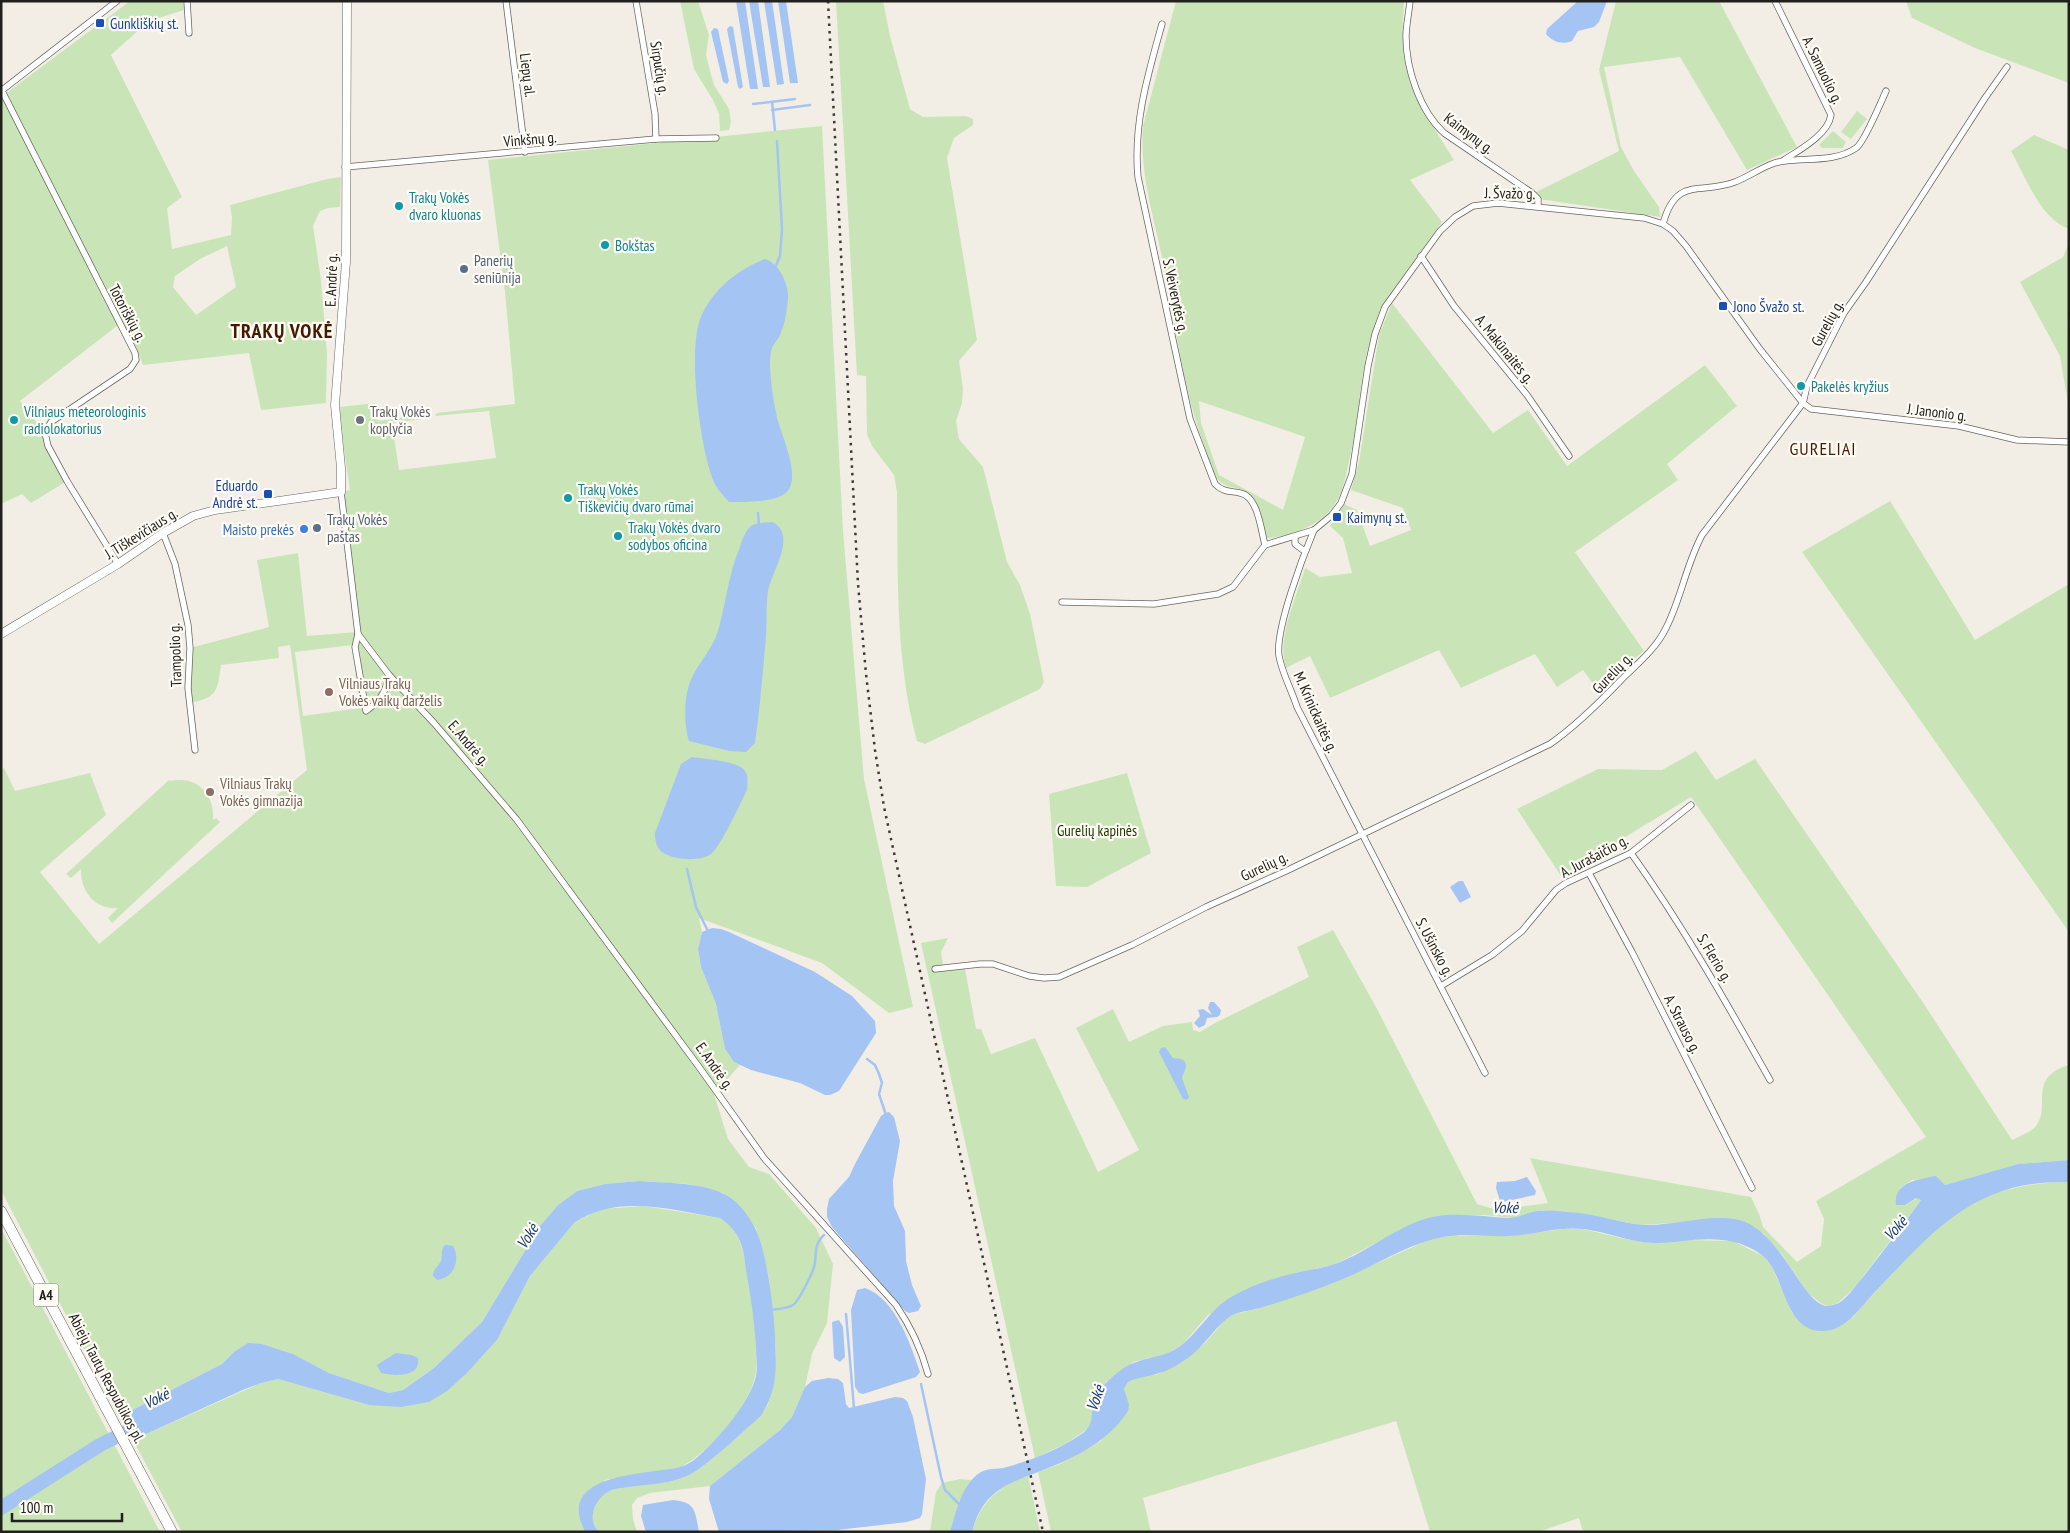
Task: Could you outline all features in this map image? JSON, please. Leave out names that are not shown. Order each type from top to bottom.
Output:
[{"type":"highway","name":"Abiejų Tautų Respublikos pl.","points":[[1,1211],[172,1532]]},
{"type":"main road","name":"E. Andrė g.","points":[[341,492],[341,468],[335,405],[345,283],[347,1]]},
{"type":"main road","name":"J. Tiškevičiaus g.","points":[[1,634],[118,564],[163,533],[193,516],[215,510],[341,492]]},
{"type":"street","points":[[2,90],[117,1]]},
{"type":"street","points":[[187,1],[189,33]]},
{"type":"street","name":"Liepų al.","points":[[506,1],[525,152]]},
{"type":"street","name":"Sirpučių g.","points":[[636,1],[655,114],[656,139]]},
{"type":"street","name":"Kaimynų g.","points":[[1410,1],[1406,38],[1411,70],[1422,102],[1434,124],[1444,133],[1532,193],[1538,199],[1538,206]]},
{"type":"street","name":"A. Samuolio g.","points":[[1775,1],[1831,115],[1830,121],[1811,144],[1782,161]]},
{"type":"street","name":"S. Veiverytės g.","points":[[1162,24],[1147,79],[1136,140],[1138,177],[1190,418],[1214,484],[1219,489],[1243,493],[1249,498],[1255,508],[1265,545]]},
{"type":"street","name":"Gurelių g.","points":[[935,969],[993,964],[1029,976],[1059,977],[1132,945],[1206,907],[1286,871],[1361,833],[1550,744],[1600,704],[1661,638],[1671,618],[1691,555],[1702,535],[1803,403],[1807,386],[1844,312],[1866,282],[2007,67]]},
{"type":"street","name":"Totoriškių g.","points":[[2,90],[42,166],[99,286],[118,318],[135,353],[136,360],[130,369],[51,422],[45,433],[48,446],[67,481],[118,564]]},
{"type":"street","points":[[1663,224],[1670,203],[1695,188],[1734,182],[1782,161],[1837,157],[1858,147],[1886,91]]},
{"type":"street","name":"Vinkšnų g.","points":[[345,167],[656,139],[716,138]]},
{"type":"street","name":"J. Švažo g.","points":[[1265,545],[1314,530],[1337,509],[1352,474],[1368,366],[1375,334],[1385,307],[1440,232],[1455,217],[1473,206],[1498,203],[1538,206],[1644,218],[1663,224],[1674,231],[1686,246],[1759,348],[1803,403]]},
{"type":"street","name":"A. Makūnaitės g.","points":[[1421,256],[1454,306],[1527,395],[1569,456]]},
{"type":"street","name":"J. Janonio g.","points":[[1803,403],[1811,409],[1818,411],[1958,426],[2017,440],[2069,442]]},
{"type":"street","name":"E. Andrė g.","points":[[341,492],[358,634],[389,675],[434,723],[517,820],[757,1149],[831,1234],[882,1288],[906,1320],[920,1346],[928,1374]]},
{"type":"street","name":"J. Švažo g.","points":[[1291,594],[1314,530]]},
{"type":"street","name":"Trampolio g.","points":[[163,533],[175,564],[188,625],[190,648],[188,688],[195,750]]},
{"type":"street","points":[[1296,537],[1295,544],[1297,547],[1303,550],[1306,549]]},
{"type":"street","points":[[1062,602],[1154,604],[1218,594],[1233,587],[1265,545]]},
{"type":"street","name":"M. Krinickaitės g.","points":[[1291,594],[1280,639],[1279,656],[1298,707],[1361,833]]},
{"type":"street","points":[[358,634],[355,646],[366,711],[378,703],[386,690],[389,675]]},
{"type":"street","name":"A. Jurašaičio g.","points":[[1441,986],[1492,955],[1522,931],[1556,890],[1566,883],[1631,853],[1690,805]]},
{"type":"street","name":"S. Ušinsko g.","points":[[1361,833],[1485,1073]]},
{"type":"street","name":"S. Flerio g.","points":[[1631,853],[1671,909],[1706,966],[1770,1080]]},
{"type":"street","name":"A. Strauso g.","points":[[1589,873],[1752,1188]]},
{"type":"green space","points":[[130,1],[183,1],[184,10],[149,21],[111,55],[182,197],[167,208],[172,249],[231,235],[232,217],[230,205],[341,177],[340,207],[320,211],[313,226],[321,280],[327,354],[326,403],[261,410],[249,353],[143,365],[137,349],[122,322],[20,401],[45,433],[67,481],[31,503],[22,494],[1,504],[1,97]],"holes":[[[227,246],[236,287],[196,315],[173,287],[175,276],[200,259]]]},
{"type":"green space","points":[[680,1],[698,1],[709,35],[706,55],[714,85],[729,109],[731,121],[729,130],[720,131],[719,114],[713,100],[694,69]]},
{"type":"green space","points":[[836,1],[883,1],[890,36],[910,109],[923,117],[966,116],[973,119],[973,125],[954,138],[947,158],[977,340],[959,361],[963,388],[962,403],[956,421],[959,439],[983,467],[1007,562],[1020,585],[1030,614],[1044,682],[1040,689],[925,744],[917,741],[910,710],[901,648],[897,492],[894,475],[872,446],[867,434],[866,376],[857,375]]},
{"type":"green space","points":[[1176,1],[1404,1],[1403,48],[1408,76],[1425,113],[1454,160],[1410,180],[1442,222],[1384,303],[1376,322],[1369,342],[1345,480],[1338,498],[1324,517],[1296,532],[1267,538],[1259,510],[1251,495],[1222,483],[1211,466],[1185,379],[1143,162],[1143,126]],"holes":[[[1199,401],[1305,437],[1283,510],[1219,475],[1201,423]]]},
{"type":"green space","points":[[1616,1],[1719,1],[1797,147],[1747,170],[1680,57],[1604,67],[1621,147],[1634,171],[1659,207],[1660,217],[1526,197],[1619,151],[1599,70]]},
{"type":"green space","points":[[1906,1],[2069,1],[2069,83],[1975,48],[1912,18]]},
{"type":"green space","points":[[1857,111],[1867,119],[1851,139],[1841,132]]},
{"type":"green space","points":[[822,126],[843,531],[864,779],[913,1007],[889,1013],[822,963],[699,918],[702,932],[698,949],[701,967],[716,1004],[725,1049],[734,1062],[740,1065],[714,1094],[728,1139],[749,1167],[769,1174],[816,1228],[833,1264],[827,1323],[812,1354],[805,1387],[792,1417],[780,1430],[710,1486],[650,1493],[637,1498],[632,1505],[633,1519],[637,1532],[599,1532],[593,1521],[596,1504],[605,1494],[614,1489],[672,1481],[681,1479],[696,1471],[761,1416],[768,1404],[774,1384],[776,1349],[769,1279],[763,1252],[756,1228],[723,1193],[688,1184],[639,1181],[605,1184],[577,1191],[558,1205],[540,1226],[482,1322],[434,1368],[403,1390],[389,1393],[329,1373],[293,1354],[262,1344],[234,1352],[222,1364],[119,1417],[1,1190],[1,770],[4,768],[15,791],[90,773],[106,815],[40,872],[99,944],[307,770],[290,645],[278,647],[279,658],[221,665],[217,687],[211,696],[189,703],[190,648],[269,627],[257,560],[298,553],[307,636],[358,632],[341,492],[350,490],[340,423],[340,407],[375,403],[378,421],[430,415],[431,418],[392,423],[399,470],[496,458],[489,411],[435,416],[437,413],[515,404],[505,292],[488,160]],"holes":[[[352,645],[360,708],[303,716],[295,652]]]},
{"type":"green space","points":[[1833,131],[1846,142],[1843,148],[1822,148],[1819,145]]},
{"type":"green space","points":[[2034,135],[2069,150],[2069,229],[2050,217],[2042,207],[2011,151]]},
{"type":"green space","points":[[2069,243],[2069,309],[2067,322],[2069,409],[2060,356],[2020,282],[2063,257]]},
{"type":"green space","points":[[1392,303],[1493,433],[1528,410],[1567,466],[1705,365],[1737,406],[1667,464],[1678,480],[1575,552],[1644,651],[1596,688],[1583,670],[1557,687],[1535,654],[1461,688],[1439,650],[1330,698],[1310,656],[1286,668],[1284,644],[1286,631],[1305,568],[1320,577],[1352,573],[1343,538],[1330,526],[1344,504],[1357,510],[1370,546],[1411,530],[1403,508],[1351,490],[1359,462],[1379,335]]},
{"type":"green space","points":[[1890,501],[1975,640],[2069,584],[2069,932],[1802,552]]},
{"type":"green space","points":[[1696,751],[1716,780],[1755,759],[1924,1004],[2012,1140],[2036,1126],[2042,1110],[2042,1093],[2048,1077],[2069,1065],[2069,1160],[2018,1164],[1945,1185],[1936,1177],[1912,1180],[1900,1188],[1905,1205],[1917,1198],[1921,1200],[1855,1287],[1838,1303],[1828,1306],[1822,1304],[1808,1293],[1783,1256],[1764,1234],[1730,1219],[1641,1225],[1570,1212],[1543,1210],[1514,1218],[1485,1215],[1434,1217],[1418,1222],[1333,1265],[1296,1273],[1208,1315],[1184,1343],[1176,1349],[1166,1354],[1133,1362],[1106,1382],[1095,1400],[1092,1411],[1092,1423],[1089,1428],[1067,1443],[1035,1458],[921,943],[948,938],[941,952],[944,971],[965,969],[976,1029],[981,1029],[991,1054],[1035,1038],[1098,1172],[1139,1150],[1076,1028],[1113,1009],[1129,1042],[1163,1026],[1192,1022],[1193,1030],[1200,1032],[1309,977],[1297,947],[1333,930],[1376,1007],[1477,1204],[1497,1210],[1548,1203],[1530,1158],[1751,1197],[1763,1227],[1797,1262],[1821,1246],[1824,1219],[1816,1201],[1926,1137],[1691,797],[1561,876],[1517,809],[1598,769],[1662,770]]},
{"type":"green space","name":"Gurelių kapinės","points":[[1127,773],[1151,853],[1087,887],[1056,886],[1049,794]]},
{"type":"green space","points":[[169,780],[188,781],[196,784],[211,802],[213,820],[216,818],[220,822],[112,923],[108,918],[118,908],[102,906],[90,897],[83,885],[81,869],[71,878],[66,874]]},
{"type":"green space","points":[[2056,1182],[2069,1182],[2069,1532],[1583,1532],[1579,1518],[1538,1532],[1430,1532],[1396,1421],[1143,1498],[1151,1532],[1051,1532],[1038,1472],[1060,1464],[1101,1441],[1125,1395],[1124,1389],[1128,1382],[1136,1378],[1158,1374],[1192,1355],[1226,1319],[1234,1314],[1258,1309],[1342,1279],[1426,1241],[1441,1237],[1510,1236],[1564,1229],[1583,1229],[1625,1239],[1653,1243],[1686,1240],[1733,1241],[1763,1256],[1771,1265],[1792,1313],[1852,1318],[1918,1246],[1961,1210],[1983,1198],[2007,1190]]},
{"type":"green space","points":[[644,1206],[720,1218],[735,1233],[744,1256],[755,1332],[755,1377],[736,1416],[704,1451],[692,1460],[681,1467],[605,1480],[581,1524],[585,1532],[182,1532],[133,1440],[261,1383],[278,1379],[369,1405],[467,1373],[497,1340],[530,1276],[574,1223],[600,1209]]},
{"type":"green space","points":[[1,1228],[160,1532],[1,1532]]},
{"type":"green space","points":[[1028,1475],[1040,1532],[972,1532],[980,1512],[992,1496],[1009,1484]]},
{"type":"green space","points":[[960,1479],[971,1480],[959,1501],[950,1532],[930,1532],[936,1492],[942,1483]]},
{"type":"water","points":[[736,1],[745,1],[758,89],[750,89]]},
{"type":"water","points":[[749,1],[758,1],[770,87],[763,87]]},
{"type":"water","points":[[764,1],[772,1],[784,84],[777,85]]},
{"type":"water","points":[[778,1],[786,1],[798,83],[790,83]]},
{"type":"water","points":[[1578,1],[1607,1],[1599,22],[1594,27],[1578,31],[1572,41],[1561,43],[1552,39],[1546,34],[1547,29]]},
{"type":"water","points":[[730,26],[733,27],[743,87],[740,89],[738,87],[727,29]]},
{"type":"water","points":[[714,28],[718,29],[729,81],[727,84],[723,82],[711,32]]},
{"type":"water","points":[[765,259],[779,269],[788,292],[782,331],[772,348],[770,361],[775,406],[791,462],[792,481],[785,494],[779,497],[762,501],[729,502],[714,483],[704,445],[695,374],[697,332],[706,307],[719,289],[745,268]]},
{"type":"water","points":[[772,522],[783,535],[783,544],[768,591],[765,649],[755,743],[746,752],[729,751],[689,741],[685,721],[687,691],[695,671],[712,645],[718,631],[733,568],[743,539],[752,525]]},
{"type":"water","points":[[692,757],[736,765],[745,771],[748,780],[747,790],[715,850],[702,858],[685,859],[674,857],[660,850],[655,833],[681,764]]},
{"type":"water","points":[[1459,881],[1463,881],[1471,897],[1460,903],[1450,887]]},
{"type":"water","points":[[712,928],[729,932],[815,972],[852,996],[875,1021],[876,1033],[839,1091],[825,1095],[800,1083],[751,1070],[734,1062],[725,1049],[716,1004],[701,967],[698,949],[702,932]]},
{"type":"water","points":[[1210,1002],[1214,1002],[1221,1010],[1220,1015],[1207,1018],[1205,1025],[1199,1028],[1194,1023],[1200,1016],[1198,1010],[1203,1009],[1212,1015],[1208,1008]]},
{"type":"water","points":[[1165,1047],[1173,1058],[1181,1059],[1186,1063],[1182,1078],[1189,1097],[1187,1100],[1183,1099],[1159,1052],[1161,1048]]},
{"type":"water","points":[[889,1112],[894,1117],[900,1141],[893,1181],[894,1206],[905,1231],[906,1261],[912,1285],[921,1306],[918,1311],[909,1313],[905,1311],[832,1227],[827,1217],[829,1199],[849,1177],[881,1116]]},
{"type":"water","points":[[2069,1160],[2069,1182],[2036,1183],[2007,1189],[1982,1199],[1958,1213],[1916,1249],[1852,1317],[1832,1330],[1812,1330],[1802,1324],[1789,1306],[1775,1273],[1767,1260],[1754,1250],[1734,1242],[1704,1239],[1653,1243],[1635,1241],[1593,1230],[1574,1228],[1508,1236],[1467,1235],[1430,1240],[1405,1249],[1333,1283],[1229,1317],[1192,1355],[1180,1363],[1163,1372],[1128,1382],[1124,1389],[1129,1405],[1128,1411],[1106,1436],[1088,1449],[1058,1464],[1005,1486],[985,1504],[972,1532],[950,1532],[960,1500],[972,1479],[985,1470],[1007,1467],[1046,1453],[1083,1433],[1091,1422],[1094,1401],[1109,1380],[1121,1370],[1134,1363],[1163,1355],[1176,1349],[1191,1337],[1225,1301],[1257,1284],[1335,1264],[1419,1221],[1432,1217],[1451,1215],[1513,1218],[1545,1211],[1578,1213],[1644,1225],[1712,1218],[1734,1219],[1750,1224],[1764,1235],[1777,1249],[1817,1302],[1828,1306],[1839,1303],[1849,1294],[1921,1200],[1916,1198],[1905,1205],[1896,1205],[1896,1197],[1899,1191],[1909,1183],[1936,1176],[1945,1185],[2018,1164]]},
{"type":"water","points":[[1527,1177],[1536,1191],[1535,1195],[1500,1201],[1496,1188],[1497,1182],[1515,1181]]},
{"type":"water","points":[[639,1181],[681,1184],[712,1189],[732,1199],[749,1217],[760,1241],[769,1282],[775,1329],[776,1370],[769,1401],[761,1416],[721,1452],[696,1471],[681,1479],[617,1489],[605,1494],[596,1504],[593,1515],[595,1527],[599,1532],[585,1532],[579,1512],[582,1498],[593,1487],[608,1480],[627,1475],[680,1467],[690,1463],[720,1435],[742,1406],[753,1386],[757,1372],[756,1346],[744,1254],[735,1233],[720,1218],[664,1208],[626,1206],[608,1208],[574,1223],[530,1276],[497,1340],[467,1373],[447,1391],[429,1402],[401,1407],[369,1405],[278,1379],[245,1389],[133,1440],[119,1417],[222,1364],[234,1352],[248,1343],[262,1344],[293,1354],[329,1373],[389,1393],[403,1390],[434,1368],[482,1322],[540,1226],[558,1205],[577,1191],[605,1184]]},
{"type":"water","points":[[445,1245],[453,1246],[456,1262],[448,1276],[437,1280],[433,1274],[441,1261],[442,1250]]},
{"type":"water","points":[[865,1288],[876,1294],[893,1312],[912,1349],[920,1372],[916,1377],[863,1394],[859,1393],[855,1387],[851,1310],[857,1290]]},
{"type":"water","points":[[839,1320],[843,1327],[845,1357],[840,1362],[834,1358],[832,1322]]},
{"type":"water","points":[[396,1353],[418,1358],[418,1365],[406,1374],[393,1375],[381,1373],[377,1365]]},
{"type":"water","points":[[828,1378],[838,1379],[843,1383],[846,1404],[849,1408],[895,1397],[903,1398],[907,1401],[913,1417],[926,1479],[920,1518],[907,1522],[837,1530],[719,1532],[709,1499],[710,1486],[780,1430],[792,1417],[805,1387],[812,1381]]},
{"type":"water","points":[[673,1500],[690,1505],[695,1513],[699,1532],[646,1532],[641,1516],[643,1505]]},
{"type":"waterway","points":[[753,104],[795,99]]},
{"type":"waterway","points":[[772,102],[775,130]]},
{"type":"waterway","points":[[772,110],[810,105]]},
{"type":"waterway","points":[[775,268],[780,256],[782,229],[777,141]]},
{"type":"waterway","points":[[758,513],[759,524]]},
{"type":"waterway","points":[[687,869],[696,907],[708,931]]},
{"type":"waterway","points":[[867,1059],[875,1065],[879,1074],[882,1083],[879,1094],[886,1115]]},
{"type":"waterway","points":[[769,1310],[788,1307],[796,1302],[812,1272],[817,1244],[824,1235]]},
{"type":"waterway","points":[[846,1314],[854,1408]]},
{"type":"waterway","points":[[921,1384],[945,1490],[961,1506]]},
{"type":"waterway","name":"Vokė","points":[[1,1508],[100,1445],[144,1423]]},
{"type":"railway","points":[[828,1],[858,584],[875,750],[884,807],[1043,1532]]},
{"type":"place","name":"Gunkliškių st.","points":[[100,23]]},
{"type":"place","name":"Trakų Vokės dvaro kluonas","points":[[399,206]]},
{"type":"place","name":"Bokštas","points":[[605,245]]},
{"type":"place","name":"Panerių seniūnija","points":[[464,269]]},
{"type":"place","name":"Jono Švažo st.","points":[[1723,306]]},
{"type":"place","name":"Pakelės kryžius","points":[[1801,386]]},
{"type":"place","name":"Vilniaus meteorologinis radiolokatorius","points":[[14,420]]},
{"type":"place","name":"Trakų Vokės koplyčia","points":[[360,420]]},
{"type":"place","name":"Eduardo Andrė st.","points":[[268,494]]},
{"type":"place","name":"Trakų Vokės Tiškevičių dvaro rūmai","points":[[568,498]]},
{"type":"place","name":"Kaimynų st.","points":[[1337,517]]},
{"type":"place","name":"Trakų Vokės paštas","points":[[317,528]]},
{"type":"place","name":"Maisto prekės","points":[[304,529]]},
{"type":"place","name":"Trakų Vokės dvaro sodybos oficina","points":[[618,536]]},
{"type":"place","name":"Vilniaus Trakų Vokės vaikų darželis","points":[[329,692]]},
{"type":"place","name":"Vilniaus Trakų Vokės gimnazija","points":[[210,792]]},
{"type":"district","name":"TRAKŲ VOKĖ","points":[[282,331]]},
{"type":"district","name":"GURELIAI","points":[[1823,448]]}]
